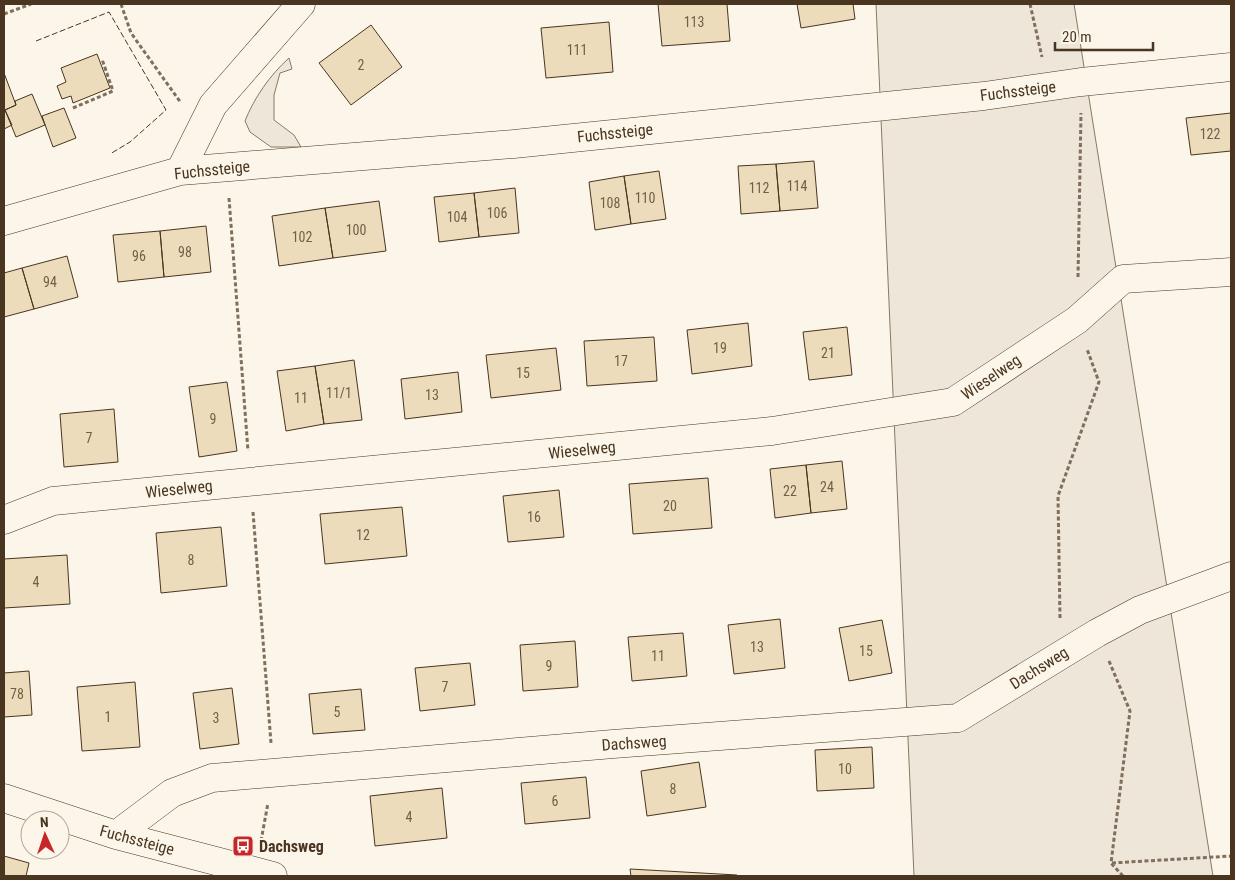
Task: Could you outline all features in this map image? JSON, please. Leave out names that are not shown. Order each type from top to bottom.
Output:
[{"type":"street","points":[[180,171],[213,105],[301,4]]},
{"type":"street","name":"Fuchssteige","points":[[4,222],[180,171],[514,144],[984,96],[1081,82],[1231,66]]},
{"type":"street","name":"Wieselweg","points":[[4,520],[53,501],[772,431],[953,402],[1077,320],[1123,280],[1231,272]]},
{"type":"street","name":"Dachsweg","points":[[116,835],[172,793],[212,778],[613,744],[958,718],[1061,654],[1140,610],[1231,576]]},
{"type":"street","name":"Fuchssteige","points":[[4,798],[116,835],[264,874]]},
{"type":"path","points":[[4,14],[31,4]]},
{"type":"path","points":[[121,4],[131,34],[201,131]]},
{"type":"path","points":[[1030,4],[1049,87]]},
{"type":"path","points":[[73,108],[92,97],[113,91],[103,62],[100,63]]},
{"type":"path","points":[[1061,654],[1058,496],[1099,382],[1077,320],[1081,82]]},
{"type":"path","points":[[227,167],[248,455]]},
{"type":"path","points":[[254,526],[272,746]]},
{"type":"path","points":[[1097,633],[1130,711],[1111,863],[1123,876]]},
{"type":"path","points":[[264,874],[273,774]]},
{"type":"path","points":[[1111,863],[1231,856]]},
{"type":"shaded area","points":[[876,4],[1074,4],[1213,876],[914,876]]},
{"type":"shaded area","points":[[289,58],[292,69],[280,73],[274,95],[274,120],[294,135],[301,147],[271,147],[250,132],[245,121],[263,87]]},
{"type":"building","points":[[658,4],[727,4],[730,41],[662,46]]},
{"type":"building","points":[[797,4],[853,4],[855,19],[801,28]]},
{"type":"building","points":[[609,22],[613,72],[546,78],[541,28]]},
{"type":"building","points":[[371,25],[402,67],[351,105],[319,63]]},
{"type":"building","points":[[97,54],[110,88],[73,103],[71,96],[62,99],[57,86],[66,82],[61,68]]},
{"type":"building","points":[[4,73],[16,105],[5,110],[12,125],[4,129]]},
{"type":"building","points":[[32,94],[45,125],[16,137],[5,110],[16,105],[15,101]]},
{"type":"building","points":[[64,108],[76,138],[53,147],[42,116]]},
{"type":"building","points":[[1231,113],[1231,151],[1191,155],[1186,118]]},
{"type":"building","points":[[814,161],[818,208],[780,211],[776,164]]},
{"type":"building","points":[[776,164],[780,211],[741,214],[738,166]]},
{"type":"building","points":[[659,171],[666,219],[631,224],[624,176]]},
{"type":"building","points":[[624,176],[631,224],[595,230],[589,182]]},
{"type":"building","points":[[515,188],[519,233],[479,237],[474,193]]},
{"type":"building","points":[[474,193],[479,237],[439,242],[434,197]]},
{"type":"building","points":[[379,201],[386,251],[333,258],[325,208]]},
{"type":"building","points":[[325,208],[333,258],[279,266],[272,216]]},
{"type":"building","points":[[206,226],[211,272],[164,277],[160,231]]},
{"type":"building","points":[[160,231],[164,277],[118,282],[113,235]]},
{"type":"building","points":[[67,256],[78,297],[34,309],[22,268]]},
{"type":"building","points":[[22,268],[34,309],[4,317],[4,273]]},
{"type":"building","points":[[748,323],[752,366],[692,374],[687,330]]},
{"type":"building","points":[[847,327],[852,375],[809,380],[803,332]]},
{"type":"building","points":[[654,337],[657,381],[587,386],[584,341]]},
{"type":"building","points":[[556,348],[561,390],[491,398],[486,355]]},
{"type":"building","points":[[354,360],[362,420],[324,424],[315,366]]},
{"type":"building","points":[[315,366],[324,424],[286,431],[277,371]]},
{"type":"building","points":[[458,372],[462,412],[405,419],[401,379]]},
{"type":"building","points":[[227,382],[237,451],[199,457],[189,387]]},
{"type":"building","points":[[114,409],[118,462],[64,467],[60,414]]},
{"type":"building","points":[[842,461],[847,509],[811,513],[806,465]]},
{"type":"building","points":[[806,465],[811,513],[775,518],[770,469]]},
{"type":"building","points":[[708,478],[712,528],[633,534],[629,484]]},
{"type":"building","points":[[559,490],[564,537],[508,542],[503,496]]},
{"type":"building","points":[[402,507],[407,556],[325,564],[320,514]]},
{"type":"building","points":[[221,527],[227,586],[161,593],[156,533]]},
{"type":"building","points":[[67,555],[70,604],[4,608],[4,559]]},
{"type":"building","points":[[780,619],[785,668],[734,674],[728,625]]},
{"type":"building","points":[[882,620],[892,673],[849,681],[839,628]]},
{"type":"building","points":[[683,633],[687,676],[632,681],[628,637]]},
{"type":"building","points":[[575,641],[578,687],[523,691],[520,645]]},
{"type":"building","points":[[470,663],[475,705],[420,711],[415,668]]},
{"type":"building","points":[[29,671],[32,715],[4,717],[4,673]]},
{"type":"building","points":[[135,682],[140,747],[82,751],[77,687]]},
{"type":"building","points":[[232,688],[239,744],[200,749],[193,693]]},
{"type":"building","points":[[361,689],[365,730],[313,734],[309,694]]},
{"type":"building","points":[[872,747],[874,788],[817,791],[815,750]]},
{"type":"building","points":[[699,762],[706,807],[647,816],[641,771]]},
{"type":"building","points":[[586,777],[590,818],[525,824],[521,783]]},
{"type":"building","points":[[442,788],[447,838],[375,846],[370,796]]},
{"type":"building","points":[[4,856],[29,863],[26,876],[4,876]]},
{"type":"building","points":[[630,869],[737,875],[737,876],[631,876]]},
{"type":"fence","points":[[36,41],[109,12],[166,110],[130,142],[110,154]]},
{"type":"place","name":"Dachsweg","points":[[243,846]]}]
